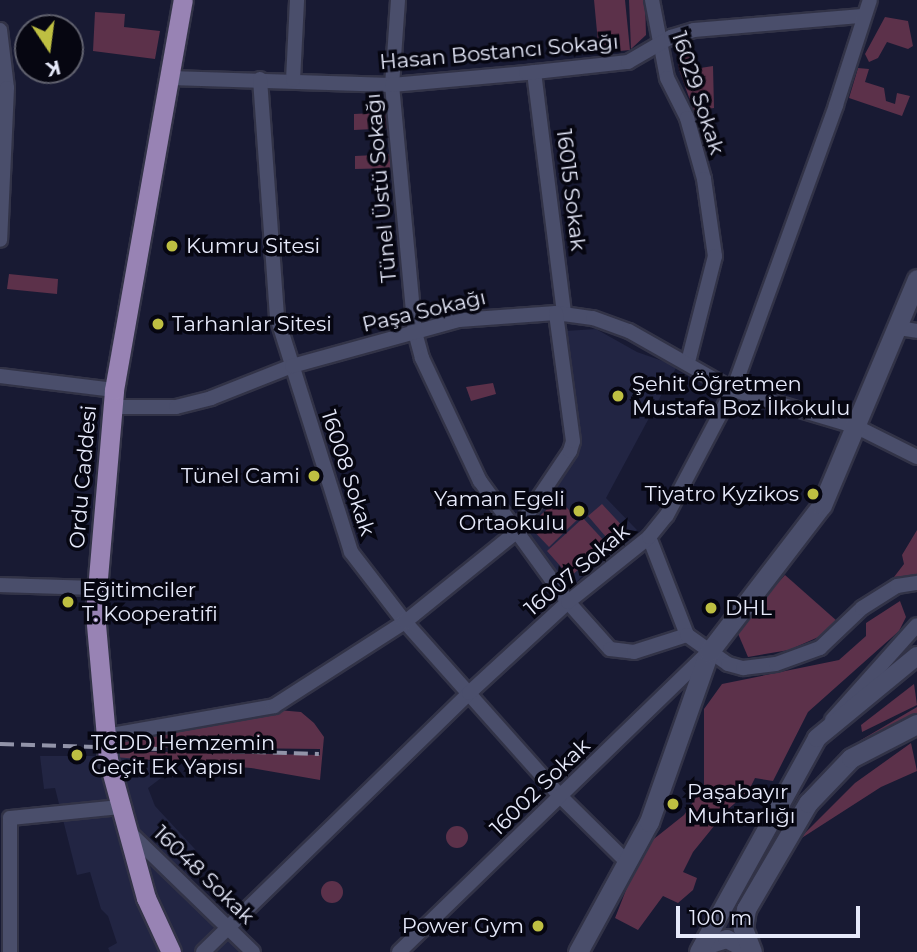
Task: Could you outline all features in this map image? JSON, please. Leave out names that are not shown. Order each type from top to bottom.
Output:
[{"type":"main road","name":"Ordu Caddesi","points":[[171,952],[146,898],[120,807],[106,736],[97,653],[97,587],[113,398],[183,0]]},
{"type":"main road","points":[[578,952],[649,822],[709,652],[822,505],[857,427],[908,329],[917,279]]},
{"type":"main road","points":[[751,952],[743,928],[746,909],[808,803],[851,758],[917,724]]},
{"type":"street","points":[[293,80],[297,0]]},
{"type":"street","name":"Tünel Üstü Sokağı","points":[[398,0],[392,85],[415,332],[422,358],[480,481],[568,602],[610,649],[634,652],[687,635]]},
{"type":"street","name":"16029 Sokak","points":[[652,0],[658,45],[699,162],[715,256],[688,362]]},
{"type":"street","name":"16007 Sokak","points":[[204,952],[469,693],[568,602],[649,537],[667,515],[733,390],[836,105],[870,0]]},
{"type":"street","name":"Hasan Bostancı Sokağı","points":[[170,78],[392,85],[628,62],[658,45],[694,30],[863,16]]},
{"type":"street","points":[[0,30],[7,88],[0,240]]},
{"type":"street","name":"16015 Sokak","points":[[106,736],[274,706],[405,622],[516,533],[570,451],[572,441],[560,313],[534,72]]},
{"type":"street","name":"16008 Sokak","points":[[260,79],[277,317],[351,552],[405,622],[560,796],[628,863]]},
{"type":"street","name":"Paşa Sokağı","points":[[0,376],[176,407],[211,398],[292,366],[459,320],[560,313],[608,323],[688,362],[733,390],[857,427],[917,457]]},
{"type":"street","points":[[649,537],[687,635],[709,652],[743,668],[794,659],[820,648],[862,608],[897,586],[917,583]]},
{"type":"street","points":[[0,585],[97,587]]},
{"type":"street","points":[[897,586],[917,594]]},
{"type":"street","points":[[701,949],[817,738],[859,685],[917,627]]},
{"type":"street","name":"16002 Sokak","points":[[399,952],[709,652]]},
{"type":"street","points":[[817,738],[917,656]]},
{"type":"street","points":[[10,952],[10,818],[120,807]]},
{"type":"street","name":"16048 Sokak","points":[[126,828],[253,952]]},
{"type":"street","points":[[701,949],[722,939],[751,952]]},
{"type":"shaded area","points":[[594,0],[625,0],[630,50],[599,53]]},
{"type":"shaded area","points":[[629,0],[645,0],[646,35],[631,49]]},
{"type":"shaded area","points":[[95,12],[125,14],[124,27],[160,31],[155,59],[93,51]]},
{"type":"shaded area","points":[[885,17],[908,21],[913,46],[908,49],[887,42],[878,58],[869,62],[865,54]]},
{"type":"shaded area","points":[[691,41],[694,69],[713,66],[714,108],[694,111],[679,70],[676,44]]},
{"type":"shaded area","points":[[858,68],[869,69],[865,82],[884,88],[886,101],[895,104],[897,93],[910,96],[902,116],[849,98]]},
{"type":"shaded area","points":[[393,112],[393,128],[354,130],[354,114]]},
{"type":"shaded area","points":[[395,154],[395,168],[355,169],[355,156]]},
{"type":"shaded area","points":[[9,274],[58,279],[57,294],[7,289]]},
{"type":"shaded area","points":[[596,329],[637,352],[677,366],[606,498],[637,530],[600,555],[570,590],[525,542],[524,533],[578,448],[565,331]]},
{"type":"shaded area","points":[[493,383],[496,394],[471,401],[466,387]]},
{"type":"shaded area","points":[[558,499],[578,519],[549,547],[529,526]]},
{"type":"shaded area","points":[[602,504],[627,531],[612,544],[588,516]]},
{"type":"shaded area","points":[[583,518],[607,544],[570,577],[547,551]]},
{"type":"shaded area","points":[[917,530],[917,575],[894,577],[904,564],[902,555]]},
{"type":"shaded area","points":[[785,575],[837,621],[823,635],[789,650],[748,657],[736,629]]},
{"type":"shaded area","points":[[900,601],[906,617],[899,631],[808,712],[773,781],[755,778],[748,792],[727,810],[693,852],[683,872],[697,878],[693,890],[678,903],[663,896],[638,930],[615,918],[639,857],[650,842],[684,815],[704,786],[704,709],[722,684],[839,660],[866,636],[866,623]]},
{"type":"shaded area","points":[[914,684],[917,705],[862,732],[861,725]]},
{"type":"shaded area","points":[[917,707],[917,718],[827,772],[861,740]]},
{"type":"shaded area","points":[[266,709],[301,712],[314,723],[324,737],[320,780],[251,768],[114,757],[113,751],[320,755],[320,749],[112,747],[111,738]]},
{"type":"shaded area","points":[[911,743],[917,771],[881,787],[797,841],[855,783]]},
{"type":"shaded area","points":[[40,756],[114,756],[159,762],[165,775],[148,788],[155,806],[206,861],[182,888],[244,952],[110,952],[108,948],[117,943],[108,916],[101,909],[90,872],[77,875],[55,788],[44,789]]},
{"type":"shaded area","points":[[457,826],[465,829],[468,837],[465,845],[457,848],[449,845],[446,837],[449,829]]},
{"type":"shaded area","points":[[332,881],[340,884],[343,892],[340,900],[332,903],[324,900],[321,892],[324,884]]},
{"type":"railway","points":[[0,744],[319,754]]},
{"type":"place","name":"Kumru Sitesi","points":[[172,246]]},
{"type":"place","name":"Tarhanlar Sitesi","points":[[158,324]]},
{"type":"place","name":"Şehit Öğretmen Mustafa Boz İlkokulu","points":[[618,396]]},
{"type":"place","name":"Tünel Cami","points":[[314,476]]},
{"type":"place","name":"Tiyatro Kyzikos","points":[[813,494]]},
{"type":"place","name":"Yaman Egeli Ortaokulu","points":[[579,511]]},
{"type":"place","name":"Eğitimciler T. Kooperatifi","points":[[68,602]]},
{"type":"place","name":"DHL","points":[[711,608]]},
{"type":"place","name":"TCDD Hemzemin Geçit Ek Yapısı","points":[[77,755]]},
{"type":"place","name":"Paşabayır Muhtarlığı","points":[[673,804]]},
{"type":"place","name":"Power Gym","points":[[538,926]]}]
